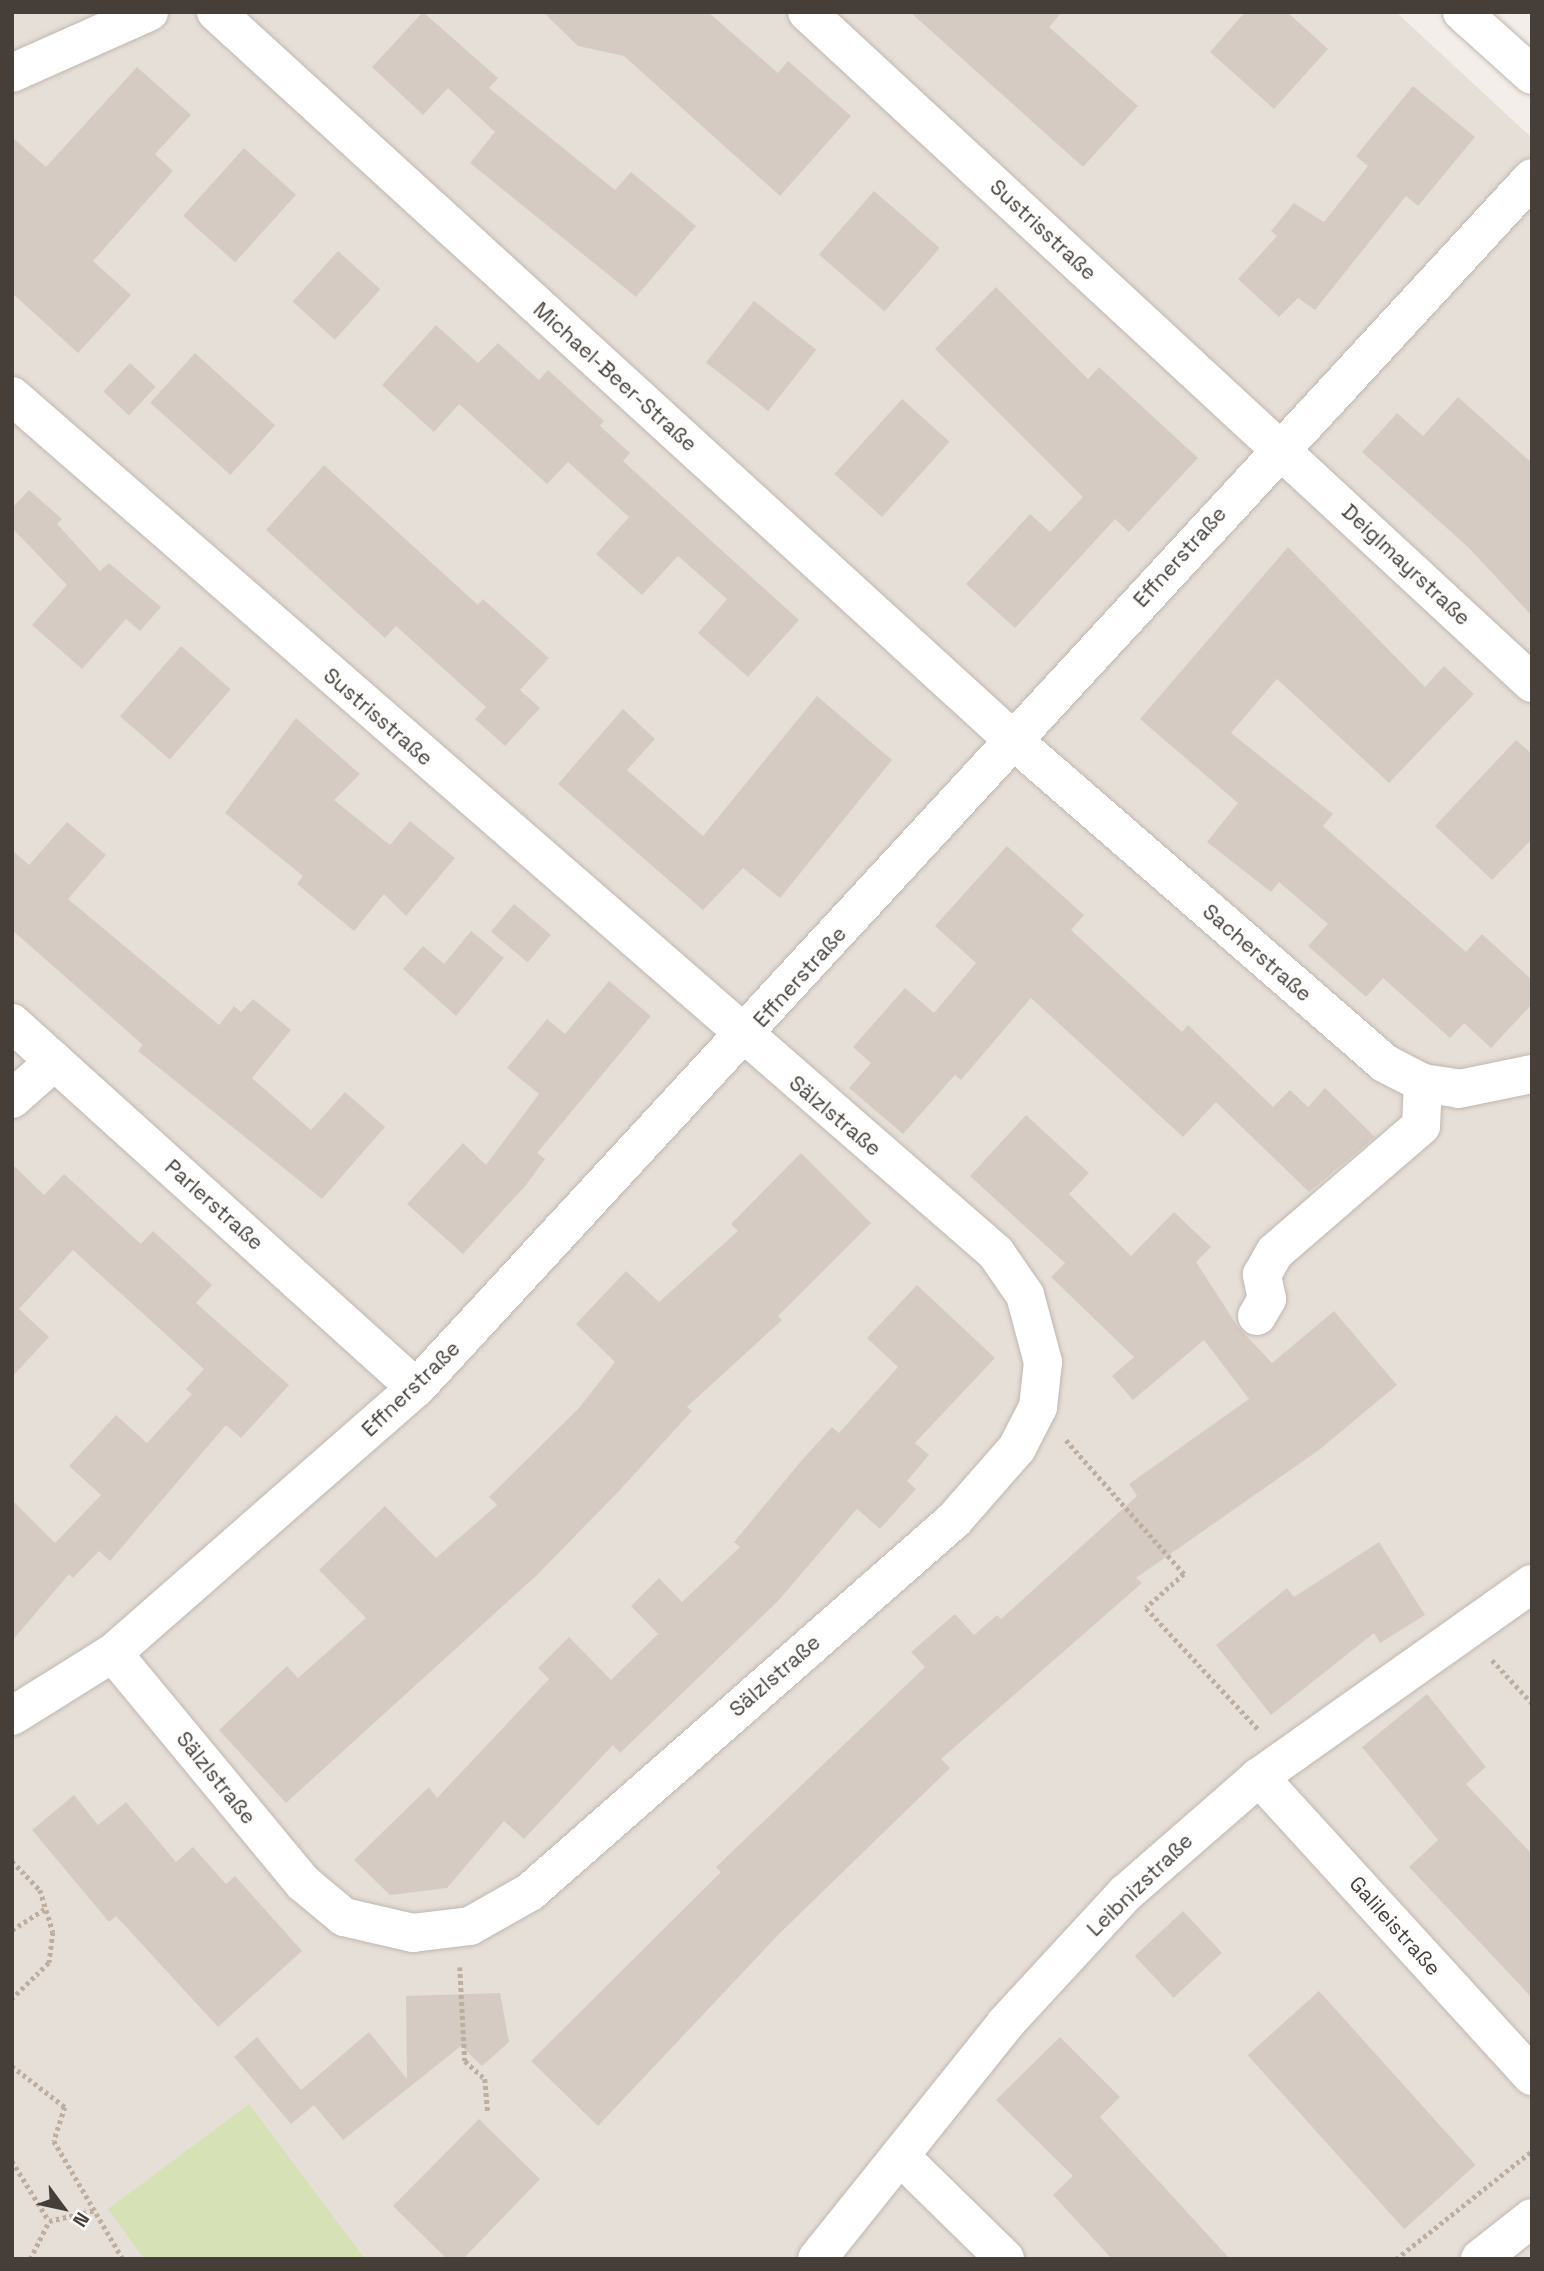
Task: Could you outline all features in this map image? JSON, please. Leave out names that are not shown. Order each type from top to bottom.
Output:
[{"type":"street","points":[[12,73],[149,12]]},
{"type":"street","name":"Michael-Beer-Straße","points":[[216,12],[1014,741]]},
{"type":"street","name":"Sustrisstraße","points":[[807,12],[1279,449]]},
{"type":"street","points":[[1462,12],[1532,75]]},
{"type":"street","name":"Effnerstraße","points":[[12,1716],[113,1653],[416,1388],[744,1039],[1279,449],[1532,178]]},
{"type":"street","name":"Sustrisstraße","points":[[12,396],[744,1039]]},
{"type":"street","name":"Deiglmayrstraße","points":[[1279,449],[1532,683]]},
{"type":"street","name":"Sacherstraße","points":[[1014,741],[1384,1063],[1423,1083],[1459,1089],[1532,1074]]},
{"type":"street","name":"Parlerstraße","points":[[12,1023],[416,1388]]},
{"type":"street","name":"Sälzlstraße","points":[[113,1653],[303,1883],[344,1917],[413,1933],[458,1927],[530,1892],[954,1520],[1017,1448],[1038,1408],[1043,1362],[1025,1295],[996,1253],[744,1039]]},
{"type":"street","points":[[12,1099],[55,1061]]},
{"type":"street","points":[[1258,1316],[1267,1299],[1262,1275],[1275,1252],[1421,1126],[1423,1083]]},
{"type":"street","name":"Leibnizstraße","points":[[817,2259],[1005,2024],[1126,1893],[1272,1767],[1532,1584]]},
{"type":"street","name":"Galileistraße","points":[[1272,1767],[1532,2076]]},
{"type":"street","points":[[900,2156],[1005,2259]]},
{"type":"street","points":[[1480,2259],[1532,2218]]},
{"type":"path","points":[[1038,1408],[1184,1574],[1146,1608],[1272,1767]]},
{"type":"path","points":[[1465,1631],[1532,1703]]},
{"type":"path","points":[[12,1861],[40,1890],[53,1932],[49,1963],[12,1999]]},
{"type":"path","points":[[12,1930],[46,1908]]},
{"type":"path","points":[[458,1927],[465,2061],[485,2079],[488,2111]]},
{"type":"path","points":[[12,2066],[65,2107],[54,2141],[123,2259]]},
{"type":"path","points":[[1396,2259],[1532,2151]]},
{"type":"path","points":[[12,2161],[49,2221]]},
{"type":"path","points":[[49,2221],[96,2210]]},
{"type":"path","points":[[30,2259],[49,2221]]},
{"type":"shaded area","points":[[12,12],[1396,12],[1532,138],[1532,2259],[12,2259]]},
{"type":"green space","points":[[249,2104],[365,2259],[144,2259],[108,2209]]},
{"type":"building","points":[[423,12],[498,78],[489,88],[615,190],[631,172],[696,226],[636,297],[470,163],[495,132],[448,88],[423,115],[372,67]]},
{"type":"building","points":[[543,12],[708,12],[778,73],[788,61],[851,116],[780,196],[624,56],[578,46]]},
{"type":"building","points":[[910,12],[1062,12],[1049,27],[1138,106],[1083,167]]},
{"type":"building","points":[[1245,12],[1287,12],[1328,49],[1274,109],[1210,52]]},
{"type":"building","points":[[137,67],[191,115],[155,154],[173,171],[93,261],[131,295],[78,353],[12,293],[12,137],[46,167]]},
{"type":"building","points":[[1413,86],[1475,137],[1418,206],[1406,196],[1315,310],[1298,298],[1279,317],[1238,279],[1277,236],[1271,231],[1294,203],[1324,222],[1368,166],[1356,156]]},
{"type":"building","points":[[244,148],[296,195],[235,262],[183,216]]},
{"type":"building","points":[[874,191],[940,248],[885,311],[819,254]]},
{"type":"building","points":[[338,251],[380,289],[335,340],[292,302]]},
{"type":"building","points":[[996,287],[1088,379],[1099,367],[1198,458],[1129,532],[1115,519],[1015,628],[966,584],[1030,514],[1050,532],[1083,497],[935,349]]},
{"type":"building","points":[[754,301],[816,350],[768,411],[706,362]]},
{"type":"building","points":[[436,325],[478,363],[498,343],[539,380],[548,370],[604,421],[600,426],[630,453],[623,461],[799,620],[748,677],[698,633],[727,599],[678,556],[642,595],[596,554],[629,517],[568,462],[547,484],[459,404],[434,432],[382,385]]},
{"type":"building","points":[[195,353],[275,425],[230,475],[150,403]]},
{"type":"building","points":[[130,363],[156,387],[129,415],[103,392]]},
{"type":"building","points":[[1458,397],[1532,463],[1532,616],[1469,548],[1362,452],[1397,413],[1423,436]]},
{"type":"building","points":[[902,399],[950,442],[882,517],[834,474]]},
{"type":"building","points":[[324,465],[478,605],[483,599],[549,658],[520,690],[540,708],[505,746],[475,719],[486,707],[396,626],[385,638],[266,530]]},
{"type":"building","points":[[29,490],[62,519],[57,524],[100,571],[109,563],[161,607],[140,631],[126,619],[82,669],[32,625],[67,585],[12,528],[12,508]]},
{"type":"building","points":[[1288,547],[1425,687],[1444,666],[1474,694],[1389,783],[1277,679],[1231,733],[1333,814],[1323,826],[1466,952],[1482,934],[1532,980],[1532,1004],[1491,1048],[1464,1023],[1450,1038],[1383,978],[1366,997],[1308,946],[1328,924],[1279,882],[1271,892],[1207,842],[1238,803],[1140,719]]},
{"type":"building","points":[[181,646],[231,689],[170,759],[120,716]]},
{"type":"building","points":[[817,696],[892,760],[780,898],[743,868],[703,910],[558,784],[623,709],[655,739],[627,770],[703,836]]},
{"type":"building","points":[[296,718],[360,774],[334,800],[390,845],[410,821],[455,858],[406,916],[384,894],[354,931],[297,884],[303,876],[225,813]]},
{"type":"building","points":[[1516,740],[1532,754],[1532,839],[1492,880],[1435,826]]},
{"type":"building","points":[[67,822],[106,855],[68,899],[219,1025],[234,1006],[241,1012],[253,999],[291,1030],[252,1078],[311,1130],[345,1092],[385,1127],[322,1199],[138,1051],[143,1045],[12,930],[12,850],[29,865]]},
{"type":"building","points":[[1007,846],[1084,915],[1071,930],[1182,1032],[1188,1025],[1273,1107],[1290,1090],[1308,1107],[1325,1088],[1375,1137],[1309,1192],[1216,1102],[1183,1137],[1031,998],[961,1080],[955,1075],[903,1134],[849,1088],[871,1063],[853,1047],[905,988],[934,1013],[976,963],[935,926]]},
{"type":"building","points":[[514,904],[551,935],[528,962],[491,932]]},
{"type":"building","points":[[471,931],[504,958],[456,1016],[403,969],[423,946],[444,964]]},
{"type":"building","points":[[609,981],[651,1016],[537,1153],[545,1159],[526,1185],[463,1254],[407,1204],[463,1143],[486,1165],[539,1094],[507,1068],[547,1019],[565,1034]]},
{"type":"building","points":[[1026,1115],[1089,1173],[1069,1194],[1131,1256],[1174,1212],[1211,1247],[1196,1262],[1238,1327],[1272,1363],[1334,1311],[1397,1385],[1319,1450],[1136,1578],[1142,1583],[941,1759],[950,1768],[780,1933],[598,2126],[531,2061],[721,1872],[716,1867],[925,1667],[911,1652],[955,1614],[974,1635],[997,1615],[1001,1619],[1137,1496],[1129,1484],[1249,1399],[1204,1340],[1133,1400],[1112,1376],[1134,1357],[1051,1277],[1065,1263],[970,1176]]},
{"type":"building","points":[[801,1153],[871,1223],[778,1316],[782,1320],[687,1407],[692,1411],[537,1575],[286,1803],[219,1730],[287,1666],[298,1678],[366,1618],[319,1570],[385,1506],[436,1558],[497,1505],[489,1497],[579,1408],[615,1362],[576,1324],[626,1271],[659,1302],[738,1231],[731,1224]]},
{"type":"building","points":[[12,1164],[44,1195],[64,1174],[141,1244],[153,1231],[212,1285],[196,1303],[289,1385],[241,1438],[226,1425],[110,1561],[99,1551],[73,1578],[69,1574],[12,1641],[12,1500],[55,1543],[101,1495],[69,1466],[116,1415],[147,1443],[192,1394],[186,1389],[204,1369],[73,1250],[19,1309],[49,1337],[12,1377]]},
{"type":"building","points":[[917,1285],[995,1358],[915,1443],[929,1455],[907,1481],[916,1489],[880,1529],[857,1509],[778,1601],[620,1753],[613,1745],[524,1839],[504,1821],[447,1888],[390,1895],[354,1860],[429,1787],[437,1798],[549,1679],[538,1668],[569,1637],[611,1680],[658,1634],[631,1606],[659,1578],[682,1602],[740,1547],[734,1542],[802,1460],[832,1427],[839,1433],[898,1367],[867,1338]]},
{"type":"building","points":[[1379,1542],[1425,1615],[1380,1643],[1374,1633],[1271,1715],[1216,1645],[1287,1588],[1294,1597]]},
{"type":"building","points":[[1427,1694],[1486,1767],[1466,1784],[1532,1854],[1532,1998],[1409,1867],[1438,1840],[1362,1747]]},
{"type":"building","points":[[74,1795],[98,1825],[126,1802],[176,1862],[193,1847],[226,1884],[235,1876],[302,1951],[218,2027],[116,1916],[109,1922],[32,1830]]},
{"type":"building","points":[[1183,1911],[1222,1953],[1174,1998],[1135,1956]]},
{"type":"building","points":[[1319,1991],[1476,2165],[1404,2229],[1248,2055]]},
{"type":"building","points":[[500,1993],[509,2042],[482,2066],[461,2046],[343,2140],[314,2105],[291,2124],[234,2057],[257,2037],[301,2090],[369,2032],[407,2079],[406,1996]]},
{"type":"building","points":[[1060,2037],[1120,2097],[1100,2117],[1230,2259],[1112,2259],[1053,2195],[1073,2176],[996,2100]]},
{"type":"building","points":[[479,2119],[540,2179],[463,2259],[447,2259],[393,2206]]}]
